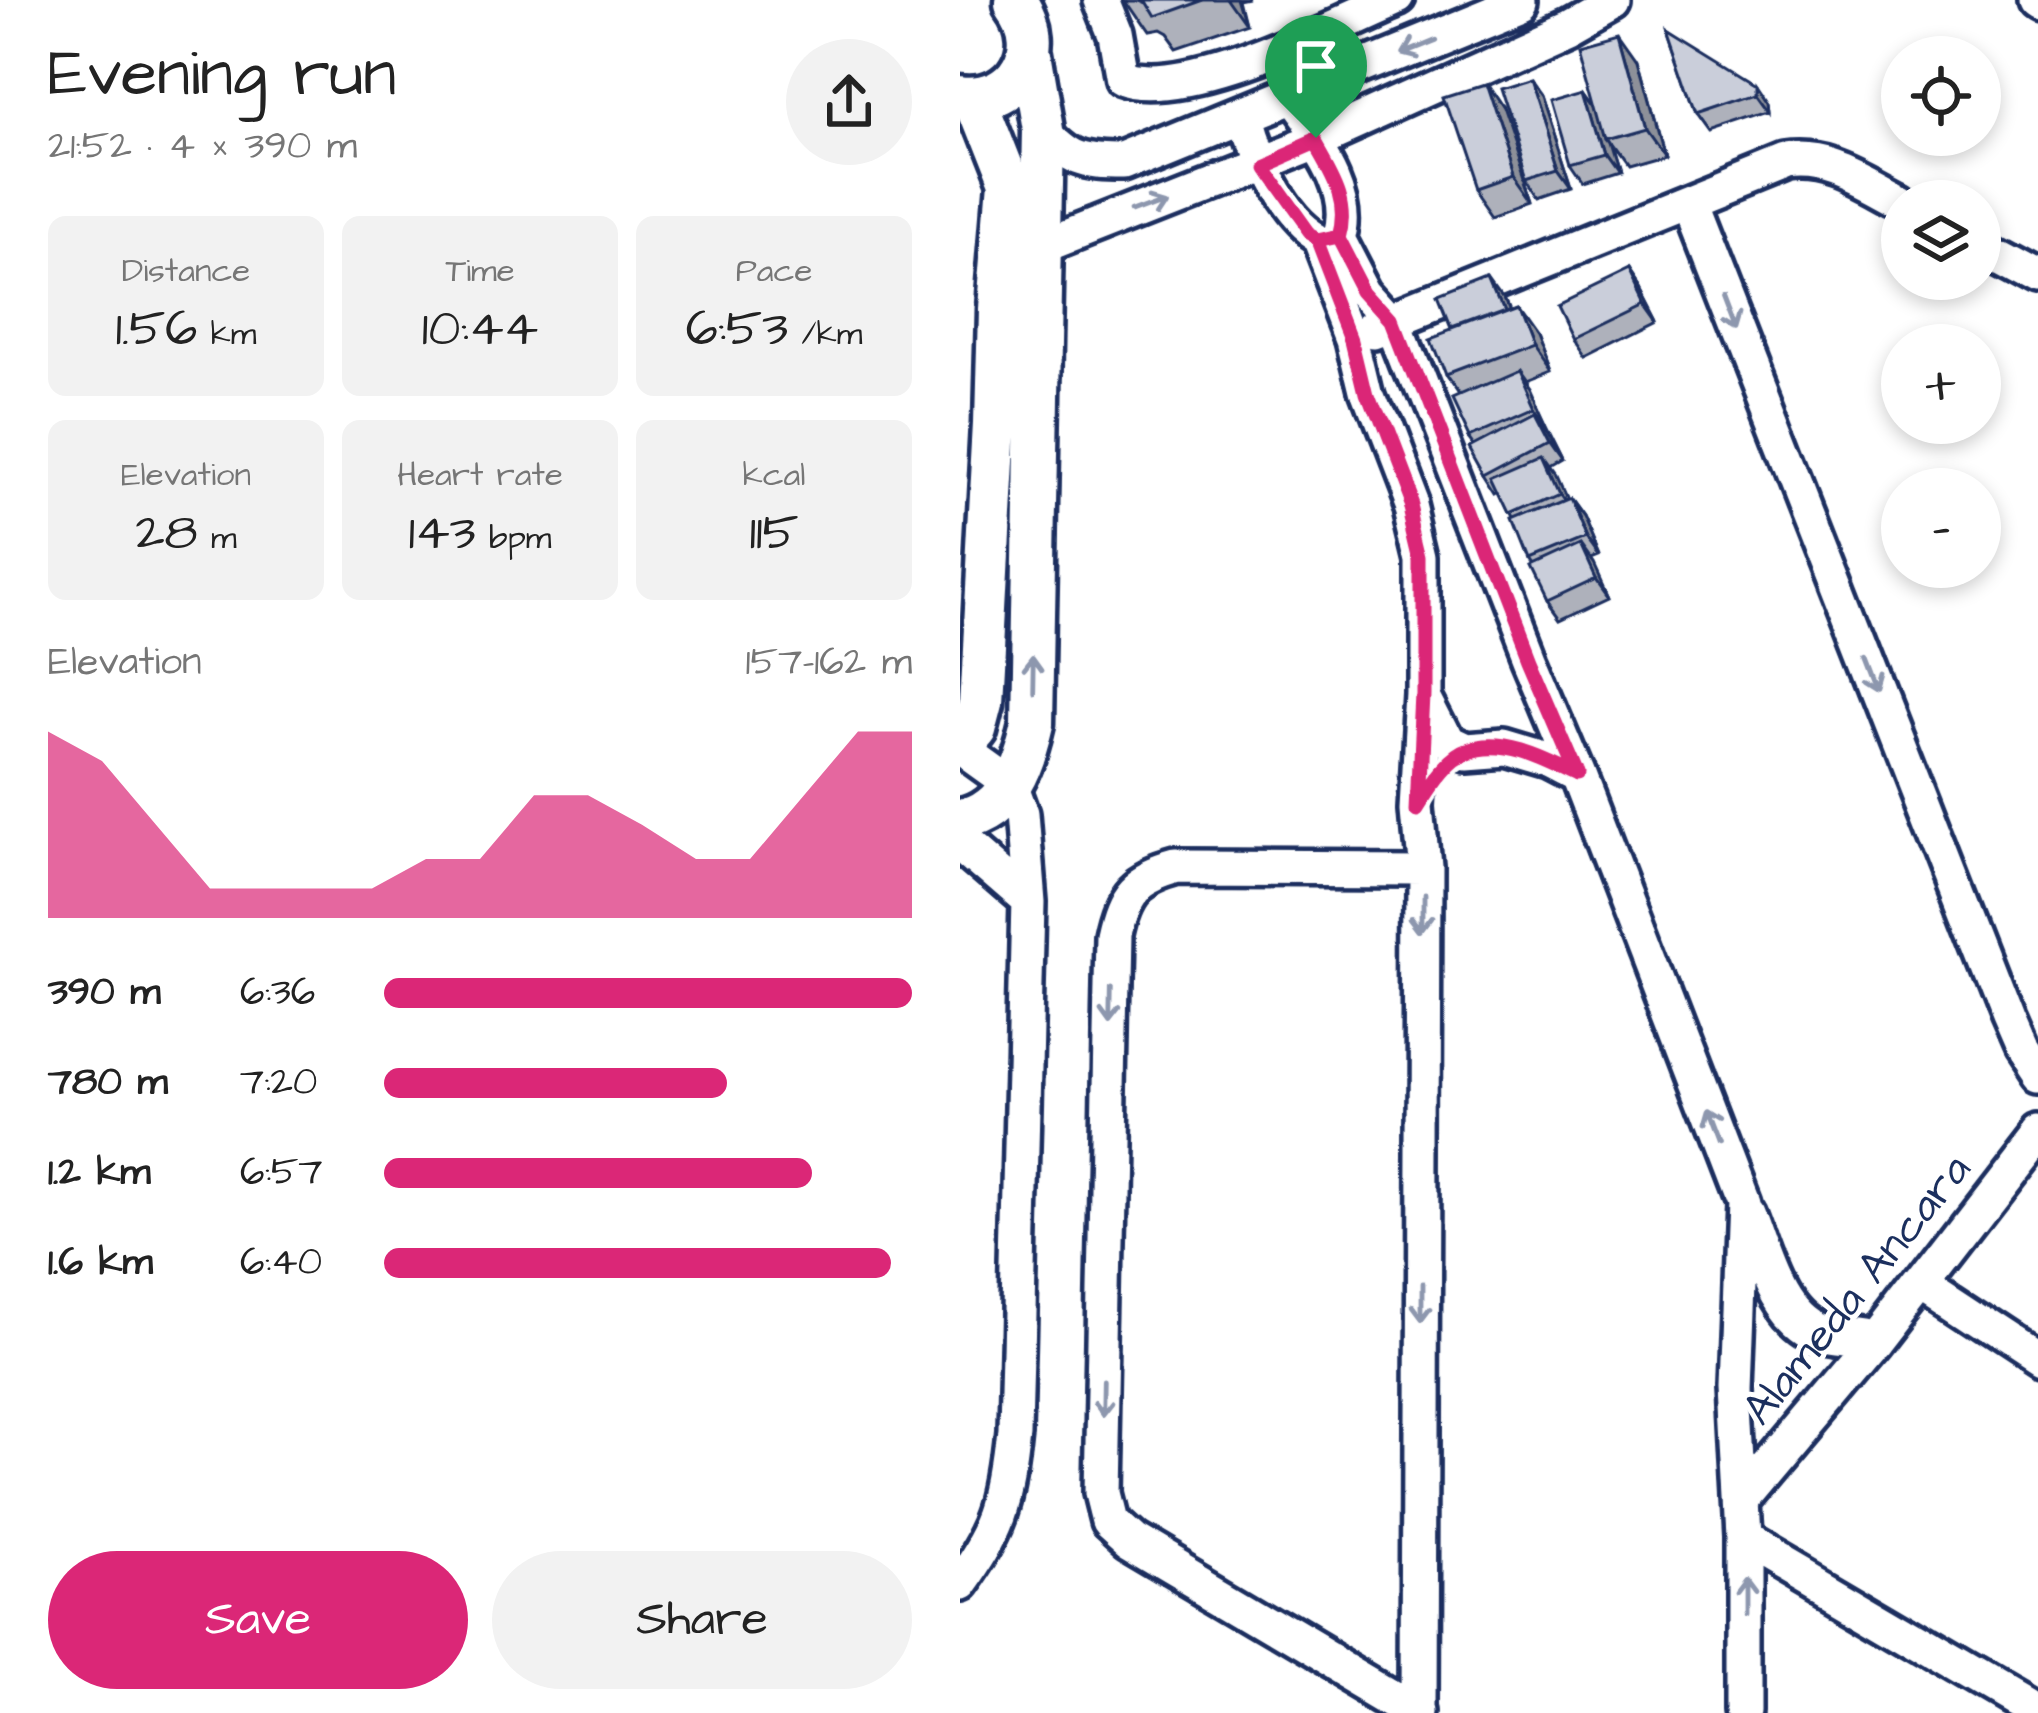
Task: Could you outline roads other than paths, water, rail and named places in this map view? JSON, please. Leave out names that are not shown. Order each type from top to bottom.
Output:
[{"type":"main road","points":[[960,821],[974,818],[1010,785],[1024,755],[1031,722],[1024,246],[1043,129],[1029,24],[1016,0]]},
{"type":"main road","points":[[960,747],[974,728],[981,701],[999,309],[1024,246],[1009,188],[967,98],[1010,86],[1030,53]]},
{"type":"street","points":[[1101,0],[1123,80],[1141,87],[1224,73],[1397,0]]},
{"type":"street","points":[[1024,246],[1256,164],[1612,0]]},
{"type":"street","points":[[1043,129],[1063,152],[1092,163],[1124,163],[1515,3],[1527,42]]},
{"type":"street","points":[[1288,97],[1345,193],[1346,217],[1329,237]]},
{"type":"street","points":[[1241,117],[1256,164],[1298,225],[1329,237],[1396,320],[1742,1204],[1792,1316],[1832,1337],[1857,1336],[1874,1343]]},
{"type":"street","points":[[1355,339],[1786,163],[1813,159],[1834,165],[1881,191]]},
{"type":"street","points":[[1688,203],[2014,1036],[2038,1077]]},
{"type":"street","points":[[1329,237],[1368,393],[1411,505],[1423,555],[1418,800],[1423,868],[1421,1713]]},
{"type":"street","points":[[2001,255],[2038,275]]},
{"type":"street","points":[[1504,747],[1524,725],[1531,705],[1528,661]]},
{"type":"street","points":[[1423,694],[1447,742],[1464,750],[1504,747],[1548,760],[1577,775]]},
{"type":"street","points":[[960,747],[1010,785],[1021,815],[1028,902],[1012,1468],[1005,1511],[992,1539],[960,1584]]},
{"type":"street","points":[[1418,800],[1443,765],[1464,750]]},
{"type":"street","points":[[960,843],[1028,902]]},
{"type":"street","points":[[1421,1713],[1130,1540],[1108,1521],[1101,1492],[1112,935],[1126,893],[1147,875],[1175,867],[1423,868]]},
{"type":"street","name":"Alameda Ancara","points":[[1741,1501],[1874,1343],[2038,1131]]},
{"type":"street","points":[[1742,1204],[1735,1389],[1743,1538],[1742,1713]]},
{"type":"street","points":[[1921,1282],[2038,1359]]},
{"type":"street","points":[[1743,1538],[2038,1711]]}]
